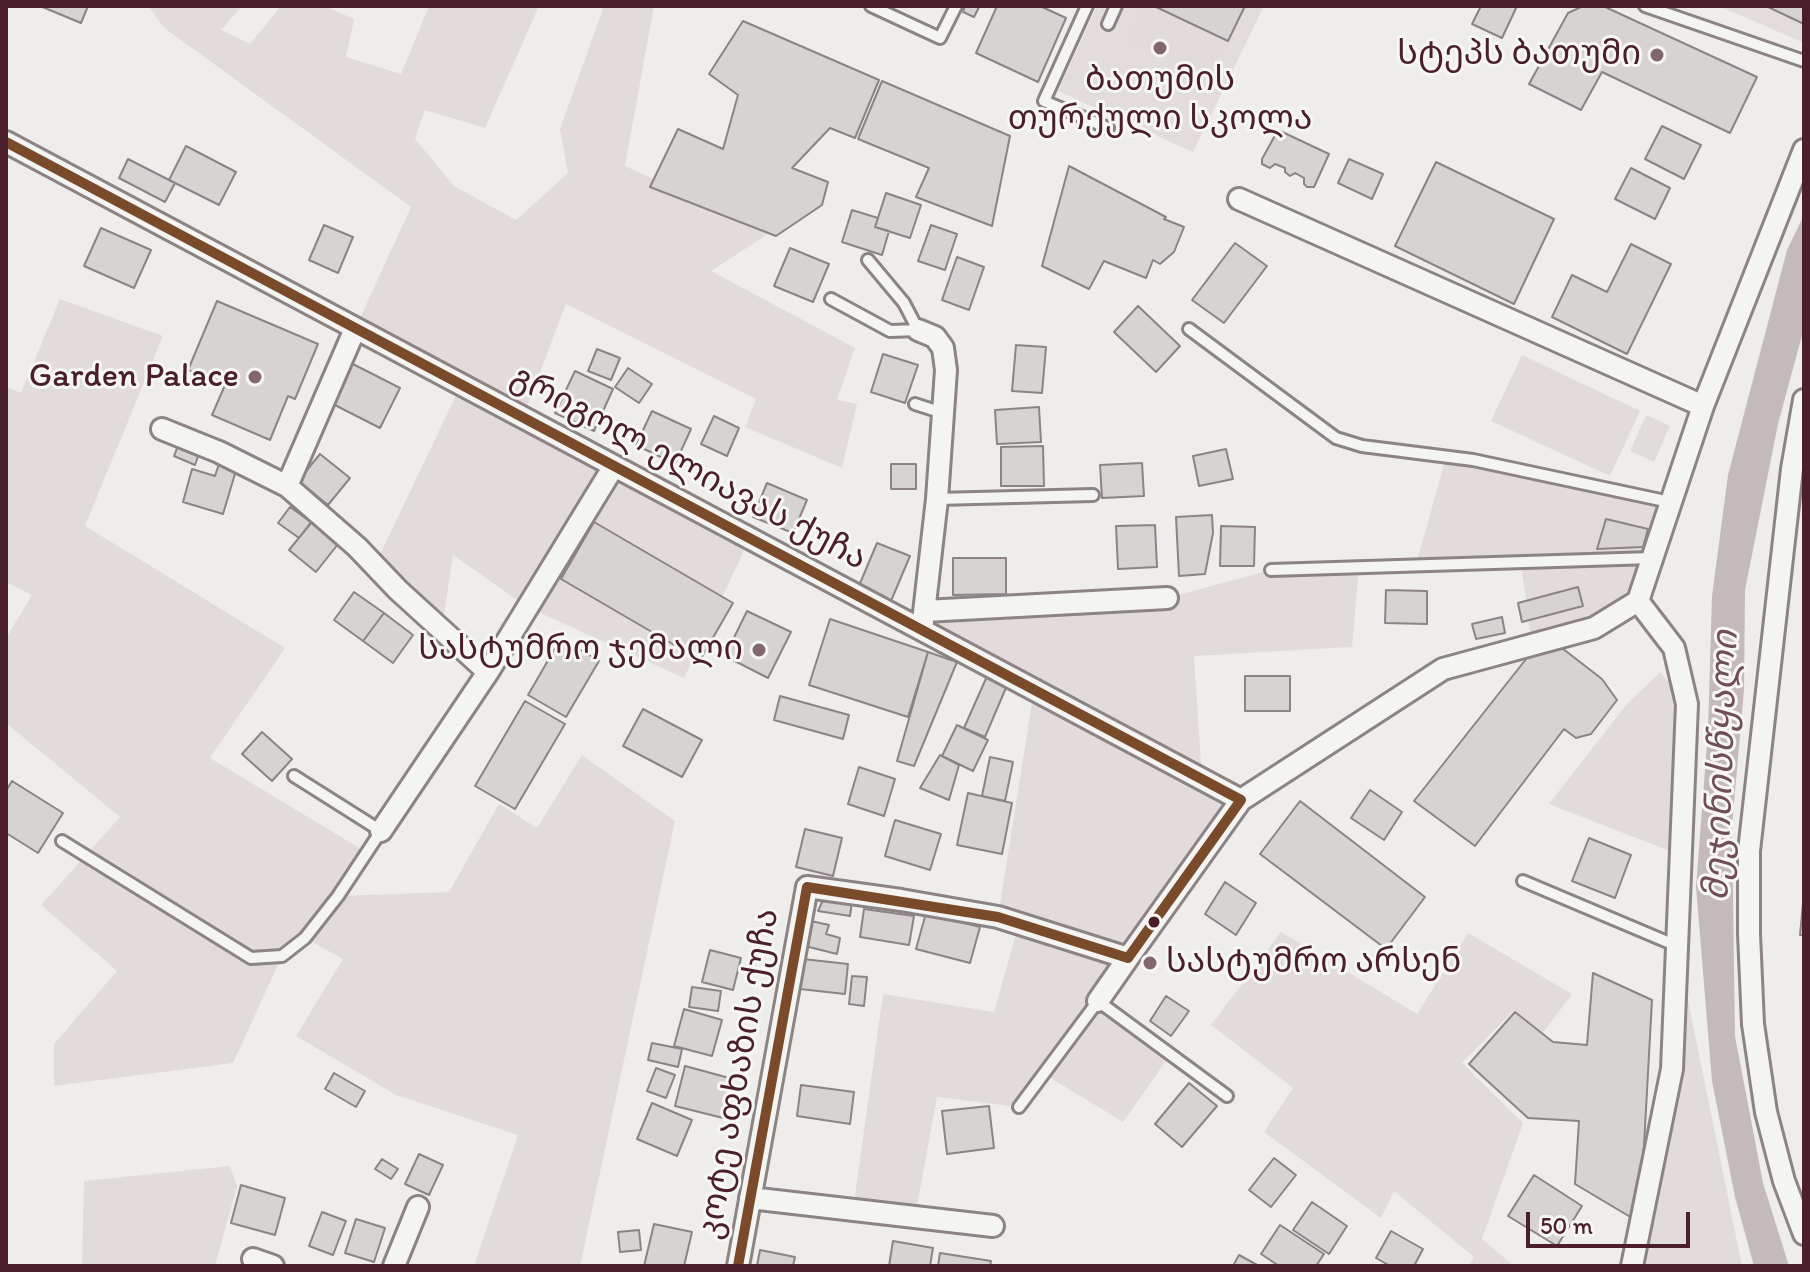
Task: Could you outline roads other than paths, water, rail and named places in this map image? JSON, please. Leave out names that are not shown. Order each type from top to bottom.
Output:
[{"type":"street","name":"გრიგოლ ელიავას ქუჩა","points":[[6,142],[614,466],[923,620],[1241,800]]},
{"type":"street","points":[[1098,1001],[1241,800],[1443,669],[1594,628],[1638,601],[1703,406],[1804,150]]},
{"type":"street","points":[[1239,199],[1703,406]]},
{"type":"street","points":[[287,486],[355,329]]},
{"type":"street","points":[[918,330],[935,337],[943,348],[946,370],[937,499],[923,620],[1167,598]]},
{"type":"street","points":[[1804,400],[1792,469],[1749,851],[1749,934],[1753,1024],[1766,1112],[1784,1181],[1804,1234]]},
{"type":"street","points":[[162,429],[219,452],[287,486],[357,547],[398,590],[488,672]]},
{"type":"street","points":[[381,831],[488,672],[614,466]]},
{"type":"street","points":[[1632,1266],[1672,1069],[1687,704],[1674,648],[1638,601]]},
{"type":"street","name":"კოტე აფხაზის ქუჩა","points":[[738,1266],[807,887],[998,917],[1128,958]]},
{"type":"street","points":[[750,1198],[993,1226]]},
{"type":"street","points":[[394,1266],[418,1207]]},
{"type":"street","points":[[253,1259],[273,1266]]},
{"type":"lane","points":[[871,6],[940,38],[956,6]]},
{"type":"lane","points":[[1087,6],[1044,101],[1108,128]]},
{"type":"lane","points":[[1108,24],[1116,6]]},
{"type":"lane","points":[[1645,6],[1804,61]]},
{"type":"lane","points":[[831,299],[890,331],[918,330],[904,303],[868,260]]},
{"type":"lane","points":[[1189,329],[1336,438],[1362,446],[1473,460],[1670,502]]},
{"type":"lane","points":[[915,404],[943,413]]},
{"type":"lane","points":[[937,499],[1093,495]]},
{"type":"lane","points":[[1271,570],[1652,558]]},
{"type":"lane","points":[[62,841],[251,958],[282,956],[305,938],[338,896],[381,831],[294,776]]},
{"type":"lane","points":[[1523,881],[1677,946]]},
{"type":"lane","points":[[1019,1107],[1098,1001],[1227,1096]]},
{"type":"water","name":"მეჯინისწყალი","points":[[1804,215],[1804,328],[1778,424],[1745,590],[1744,690],[1732,826],[1735,1036],[1763,1183],[1789,1266],[1754,1266],[1735,1197],[1712,1081],[1696,887],[1708,731],[1712,596],[1728,475],[1787,250]]},
{"type":"place","name":"ბათუმის თურქული სკოლა","points":[[1160,48]]},
{"type":"place","name":"სტეპს ბათუმი","points":[[1657,55]]},
{"type":"place","name":"Garden Palace","points":[[255,377]]},
{"type":"place","name":"სასტუმრო ჯემალი","points":[[759,650]]},
{"type":"place","name":"სასტუმრო არსენ","points":[[1150,963]]}]
